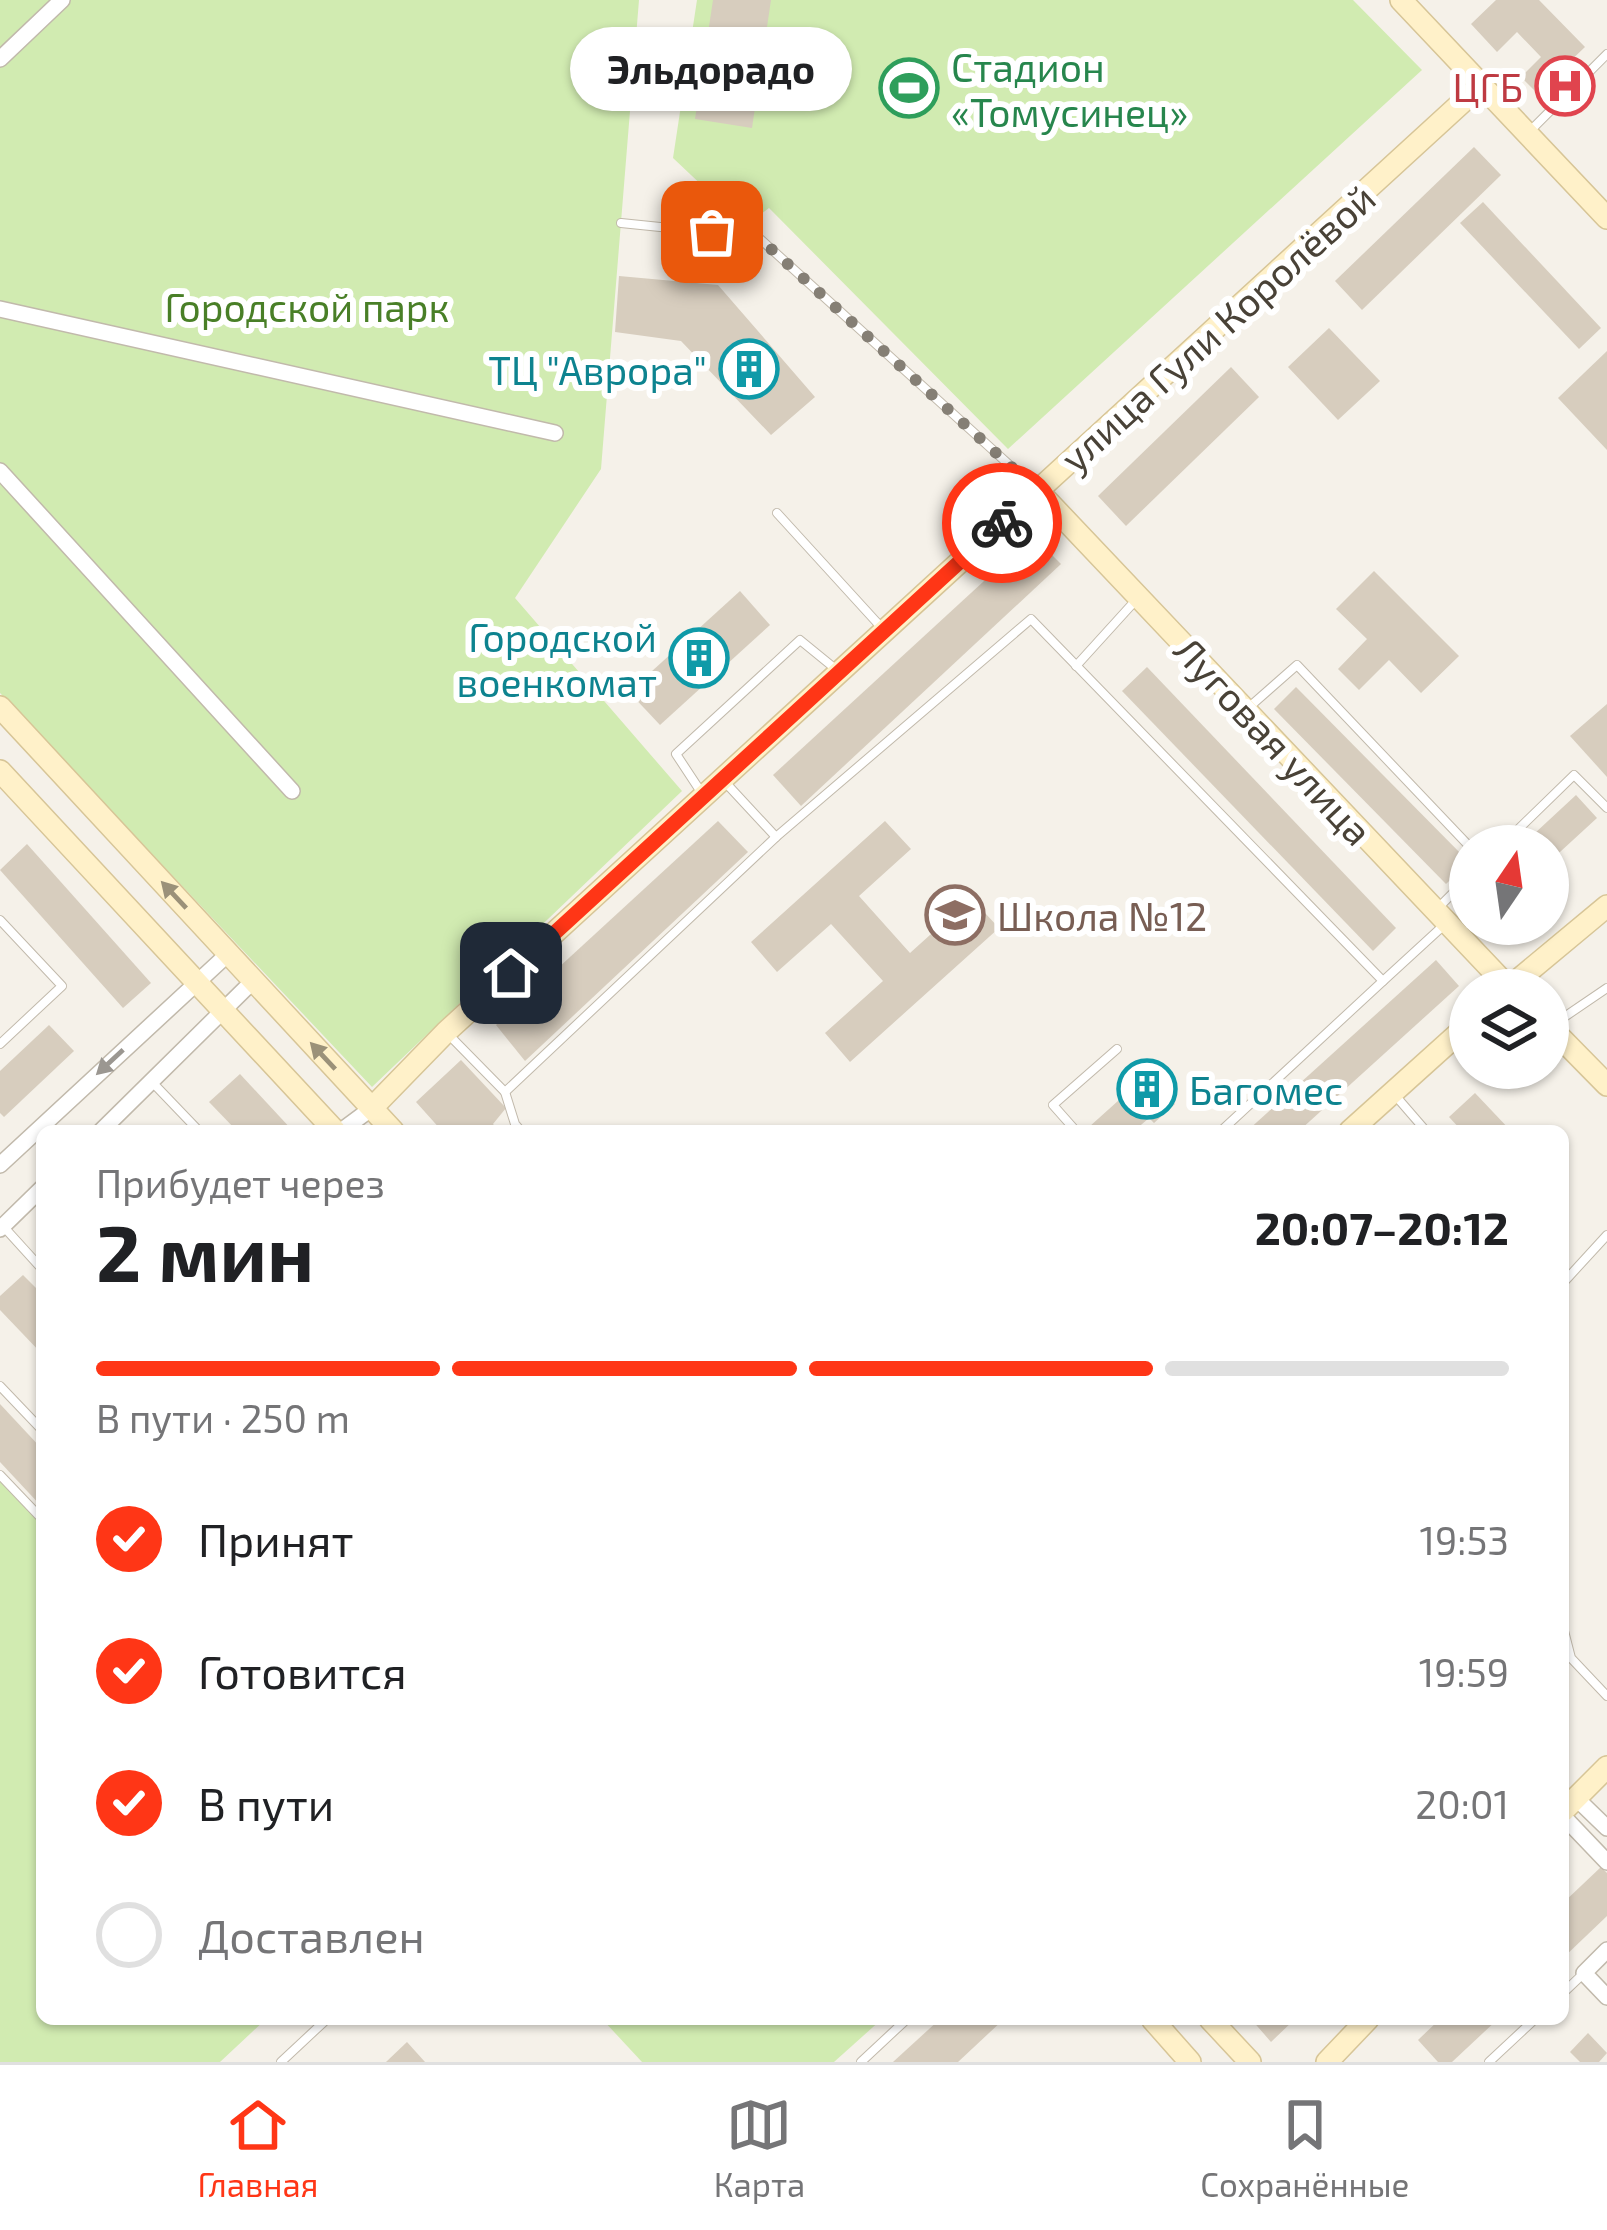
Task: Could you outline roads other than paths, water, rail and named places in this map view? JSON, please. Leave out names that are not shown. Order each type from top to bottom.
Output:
[{"type":"street","points":[[0,58],[62,0]]},
{"type":"street","points":[[1401,0],[1607,218]]},
{"type":"street","name":"улица Гули Королёвой","points":[[372,1108],[446,1031],[1481,85]]},
{"type":"street","points":[[0,309],[555,433]]},
{"type":"street","points":[[0,471],[292,791]]},
{"type":"street","name":"Луговая улица","points":[[1038,491],[1489,969]]},
{"type":"street","points":[[0,707],[388,1125]]},
{"type":"street","points":[[0,771],[332,1125]]},
{"type":"street","points":[[1532,969],[1607,906]]},
{"type":"street","points":[[43,1125],[229,953]]},
{"type":"street","points":[[107,1125],[253,981]]},
{"type":"street","points":[[1357,1125],[1449,1042]]},
{"type":"street","points":[[1569,1046],[1607,1085]]},
{"type":"street","points":[[347,1125],[372,1108]]},
{"type":"street","points":[[0,1165],[36,1131]]},
{"type":"street","points":[[1,1227],[36,1194]]},
{"type":"street","points":[[1569,1807],[1607,1767]]},
{"type":"street","points":[[1569,1809],[1607,1828]]},
{"type":"street","points":[[1569,1809],[1607,1862]]},
{"type":"street","points":[[1607,1950],[1584,1973],[1607,1997]]},
{"type":"street","points":[[1157,2025],[1190,2062]]},
{"type":"street","points":[[1219,2025],[1250,2062]]},
{"type":"street","points":[[1328,2062],[1362,2025]]},
{"type":"lane","points":[[1528,133],[1607,54]]},
{"type":"lane","points":[[621,223],[758,237],[1038,491]]},
{"type":"lane","points":[[777,513],[885,631]]},
{"type":"lane","points":[[1076,666],[1139,597]]},
{"type":"lane","points":[[505,1092],[776,837],[1031,619],[1383,981]]},
{"type":"lane","points":[[704,796],[676,754],[784,654],[800,640],[839,672]]},
{"type":"lane","points":[[1246,710],[1297,664],[1449,825]]},
{"type":"lane","points":[[1523,825],[1574,775],[1607,808]]},
{"type":"lane","points":[[722,779],[776,837]]},
{"type":"lane","points":[[1227,1125],[1383,981],[1449,905]]},
{"type":"lane","points":[[0,920],[62,986],[0,1045]]},
{"type":"lane","points":[[1569,1013],[1607,988]]},
{"type":"lane","points":[[446,1031],[505,1092],[515,1125]]},
{"type":"lane","points":[[1071,1125],[1053,1105],[1117,1049]]},
{"type":"lane","points":[[152,1082],[193,1125]]},
{"type":"lane","points":[[1393,1093],[1421,1125]]},
{"type":"lane","points":[[1,1227],[36,1263]]},
{"type":"lane","points":[[1569,1276],[1607,1235]]},
{"type":"lane","points":[[0,1386],[36,1424]]},
{"type":"lane","points":[[0,1474],[36,1513]]},
{"type":"lane","points":[[1569,1650],[1607,1696]]},
{"type":"lane","points":[[1569,1987],[1584,1973]]},
{"type":"lane","points":[[281,2062],[321,2025]]},
{"type":"lane","points":[[861,2062],[901,2025]]},
{"type":"lane","points":[[1490,2062],[1529,2025]]},
{"type":"place","name":"ЦГБ","points":[[1565,86]]},
{"type":"place","name":"Стадион «Томусинец»","points":[[909,88]]},
{"type":"place","name":"Эльдорадо","points":[[712,232]]},
{"type":"place","name":"ТЦ \"Аврора\"","points":[[749,369]]},
{"type":"place","name":"Городской военкомат","points":[[699,658]]},
{"type":"place","name":"Школа №12","points":[[955,915]]},
{"type":"place","name":"Багомес","points":[[1147,1089]]},
{"type":"park label","name":"Городской парк","points":[[307,306]]}]
